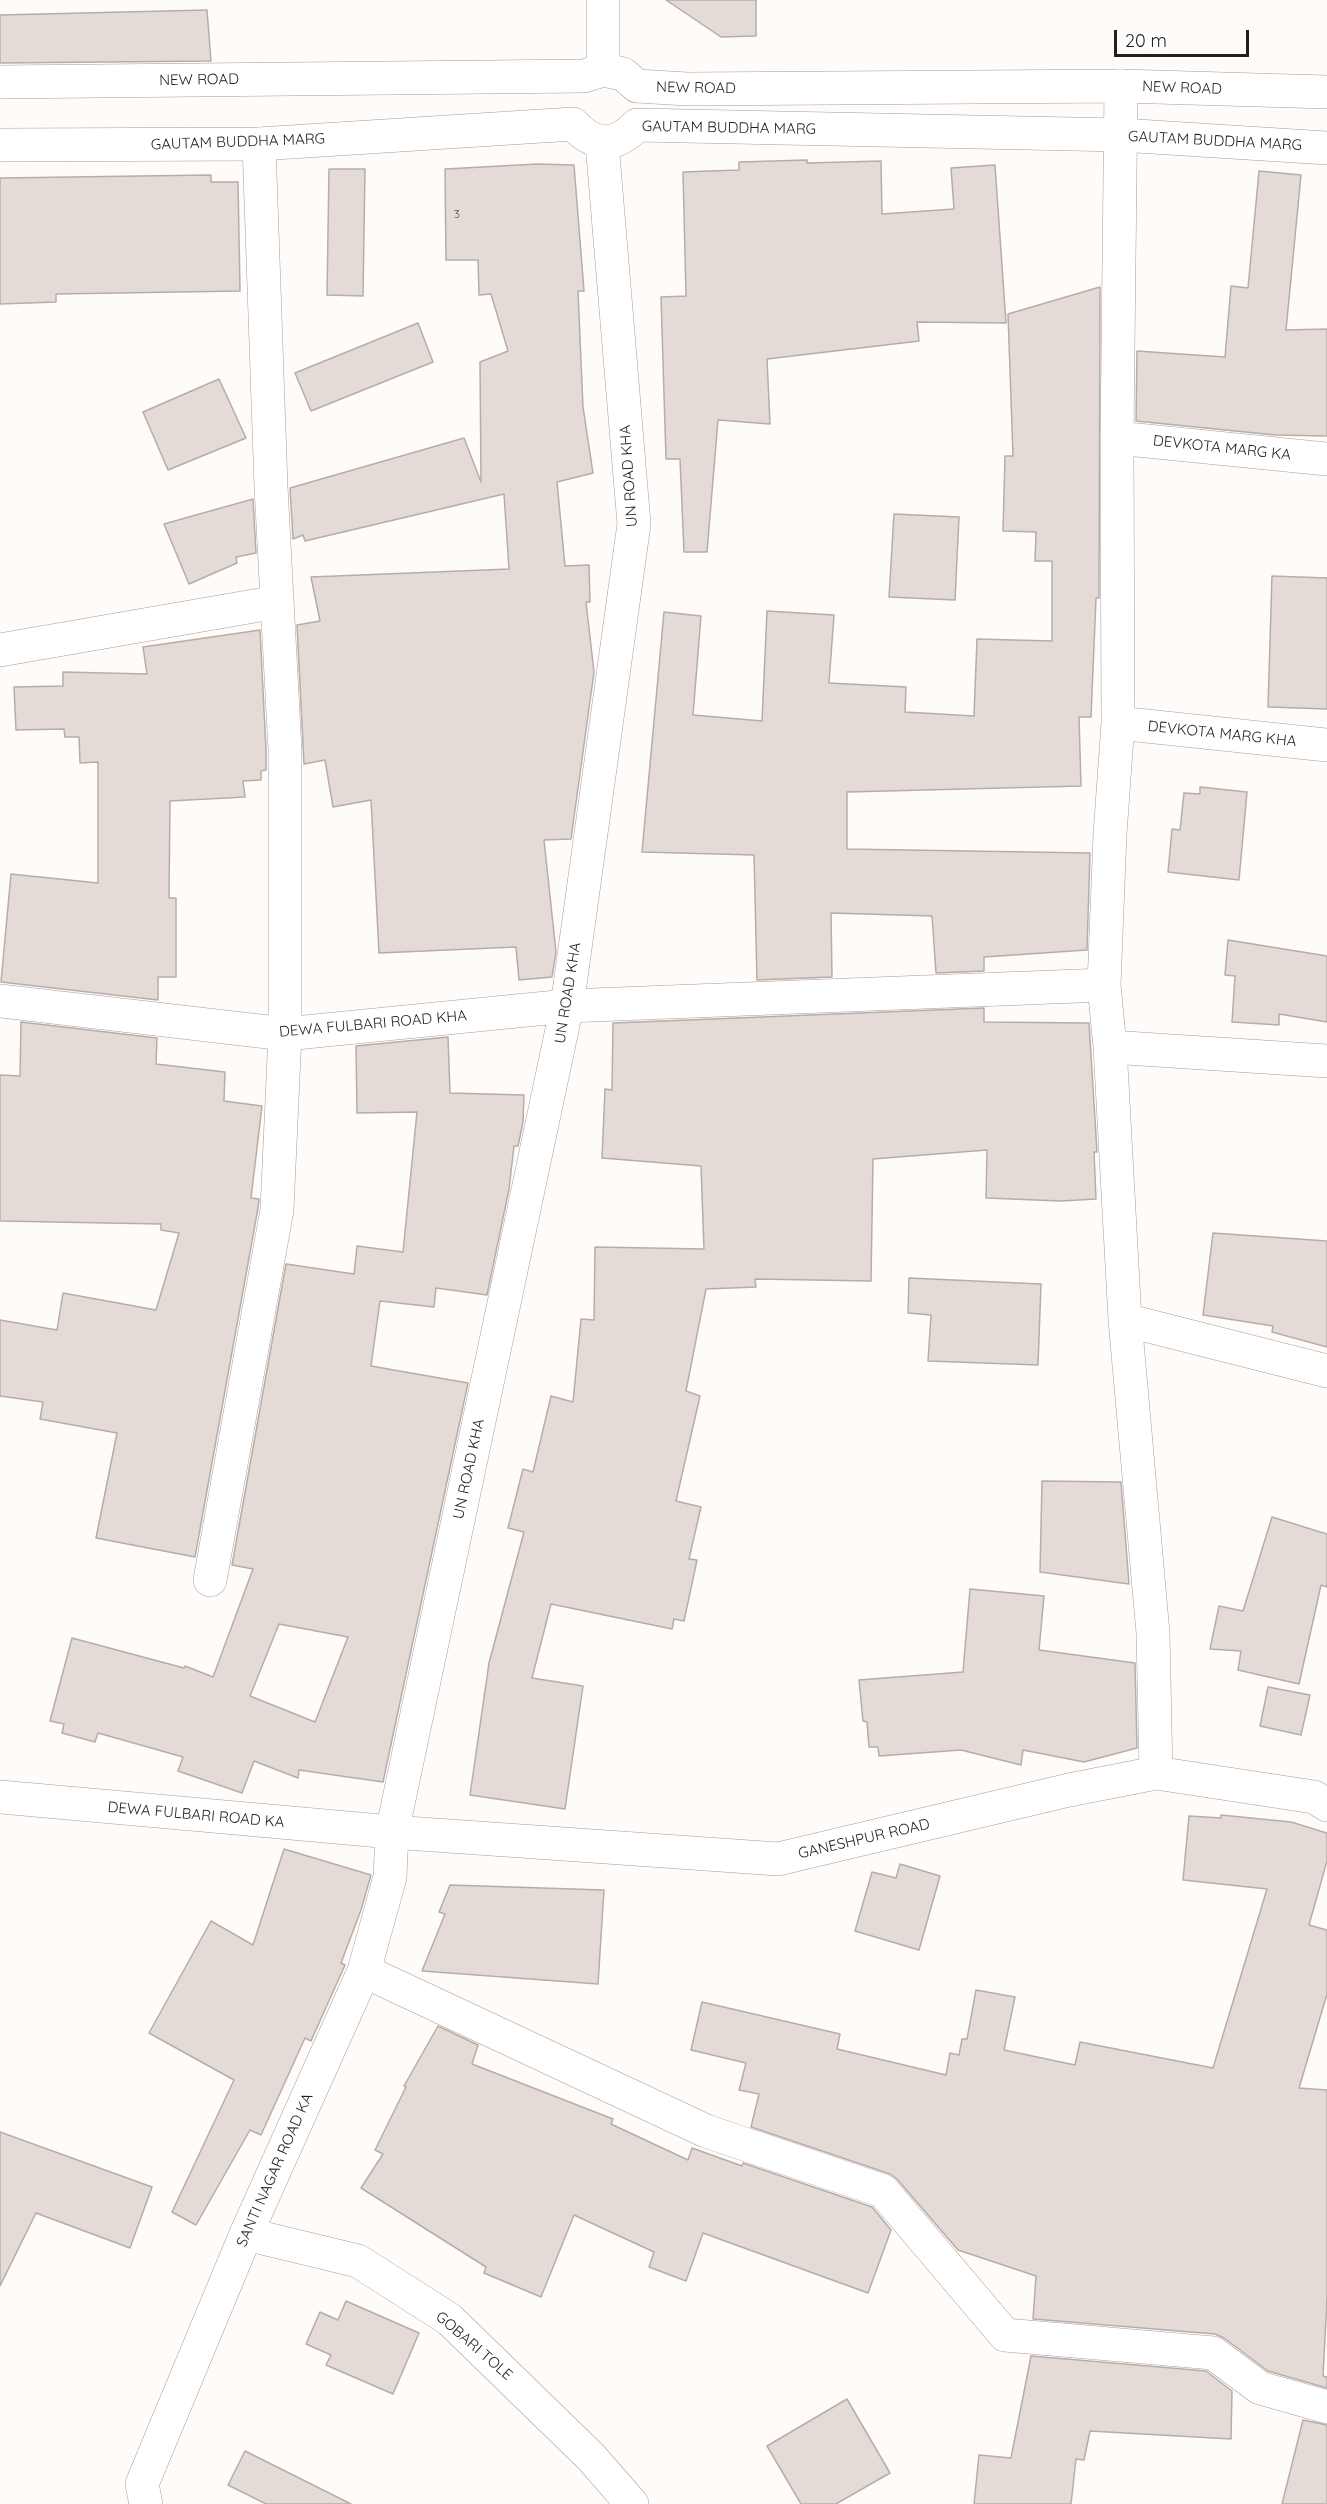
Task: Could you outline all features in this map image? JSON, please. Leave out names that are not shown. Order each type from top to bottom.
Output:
[{"type":"street","points":[[602,143],[584,136],[573,124],[570,97],[594,73],[603,0]]},
{"type":"street","name":"NEW ROAD","points":[[0,82],[594,73],[623,74],[637,86],[699,89],[1121,86],[1327,92]]},
{"type":"street","points":[[637,86],[642,101],[637,125]]},
{"type":"street","points":[[1121,86],[1117,438],[1118,723],[1110,834],[1104,986],[1110,1047],[1125,1320],[1153,1633],[1156,1773]]},
{"type":"street","name":"GAUTAM BUDDHA MARG","points":[[0,145],[259,144],[573,124]]},
{"type":"street","name":"GAUTAM BUDDHA MARG","points":[[602,143],[624,138],[637,125],[1121,135],[1327,148]]},
{"type":"street","name":"UN ROAD KHA","points":[[393,1832],[567,1006],[634,524],[602,143]]},
{"type":"street","points":[[210,1580],[277,1210],[285,1034],[285,750],[259,144]]},
{"type":"street","name":"DEVKOTA MARG KA","points":[[1117,438],[1327,459]]},
{"type":"street","points":[[0,650],[277,602]]},
{"type":"street","name":"DEVKOTA MARG KHA","points":[[1118,723],[1327,745]]},
{"type":"street","name":"DEWA FULBARI ROAD KHA","points":[[0,1001],[285,1034],[567,1006],[1104,986]]},
{"type":"street","points":[[1110,1047],[1327,1061]]},
{"type":"street","points":[[1125,1320],[1327,1371]]},
{"type":"street","name":"GANESHPUR ROAD","points":[[393,1832],[778,1859],[1069,1790],[1156,1773],[1314,1797],[1327,1805]]},
{"type":"street","name":"DEWA FULBARI ROAD KA","points":[[0,1797],[393,1832]]},
{"type":"street","name":"SANTI NAGAR ROAD KA","points":[[146,2504],[142,2484],[246,2234],[364,1971],[390,1877],[393,1832]]},
{"type":"street","points":[[364,1971],[706,2131],[883,2191],[1005,2335],[1213,2353],[1260,2388],[1327,2407]]},
{"type":"street","name":"GOBARI TOLE","points":[[246,2234],[358,2261],[448,2319],[591,2457],[632,2504]]},
{"type":"building","points":[[666,0],[756,0],[756,36],[721,37]]},
{"type":"building","points":[[207,10],[211,61],[0,63],[0,15]]},
{"type":"building","points":[[807,160],[807,163],[881,161],[882,214],[954,209],[951,168],[995,165],[1006,323],[917,322],[919,341],[767,359],[770,424],[718,420],[707,552],[684,552],[680,459],[666,459],[661,297],[686,296],[683,172],[739,170],[739,162]]},
{"type":"building","points":[[537,164],[574,165],[584,291],[578,291],[583,407],[593,473],[557,482],[565,566],[589,565],[590,602],[586,602],[594,672],[571,839],[544,840],[556,952],[552,977],[519,980],[516,947],[379,953],[371,800],[333,807],[325,760],[304,764],[297,625],[320,621],[311,577],[509,569],[504,494],[305,541],[303,535],[293,539],[290,488],[464,438],[481,482],[480,362],[508,351],[491,294],[479,295],[478,260],[446,260],[445,169]]},
{"type":"building","points":[[329,169],[365,169],[363,296],[327,295]]},
{"type":"building","points":[[1259,171],[1301,175],[1286,330],[1327,329],[1327,436],[1275,435],[1136,421],[1137,351],[1225,357],[1231,286],[1248,288]]},
{"type":"building","points":[[211,175],[211,182],[238,182],[240,291],[56,294],[56,302],[0,304],[0,178]]},
{"type":"building","points":[[1100,287],[1099,598],[1096,598],[1091,717],[1079,717],[1081,786],[847,792],[847,849],[1090,853],[1087,950],[984,957],[984,971],[936,973],[932,916],[831,913],[832,977],[757,980],[754,855],[642,852],[664,612],[701,616],[693,715],[762,721],[767,611],[834,615],[829,683],[906,687],[905,712],[974,716],[977,639],[1052,641],[1052,561],[1035,561],[1036,532],[1003,531],[1005,456],[1013,456],[1008,314]]},
{"type":"building","points":[[418,323],[433,362],[311,411],[295,373]]},
{"type":"building","points":[[219,379],[246,438],[168,470],[143,412]]},
{"type":"building","points":[[253,499],[256,553],[236,557],[237,563],[189,584],[164,524]]},
{"type":"building","points":[[894,514],[959,517],[955,600],[889,597]]},
{"type":"building","points":[[1272,576],[1327,578],[1327,709],[1268,707]]},
{"type":"building","points":[[260,630],[266,750],[266,770],[261,771],[261,780],[243,781],[245,797],[170,801],[169,898],[176,898],[176,977],[158,977],[158,1000],[1,982],[11,874],[98,883],[98,762],[80,763],[79,737],[65,737],[64,729],[16,730],[14,687],[63,686],[63,672],[147,674],[143,647]]},
{"type":"building","points":[[1200,787],[1247,792],[1239,880],[1168,872],[1172,829],[1180,830],[1184,793],[1200,794]]},
{"type":"building","points":[[1228,940],[1327,956],[1327,1022],[1279,1014],[1279,1025],[1232,1022],[1235,976],[1225,975]]},
{"type":"building","points":[[984,1008],[984,1022],[1089,1023],[1097,1152],[1094,1152],[1096,1199],[1061,1201],[986,1198],[987,1150],[873,1159],[871,1281],[755,1279],[756,1287],[706,1289],[686,1391],[700,1396],[676,1501],[701,1507],[689,1559],[697,1560],[684,1621],[674,1619],[672,1629],[551,1604],[532,1678],[583,1686],[565,1809],[470,1795],[489,1663],[524,1532],[508,1528],[523,1469],[533,1472],[551,1396],[573,1402],[581,1319],[594,1320],[595,1247],[704,1249],[701,1166],[602,1158],[605,1089],[612,1090],[613,1023]]},
{"type":"building","points":[[21,1022],[157,1038],[156,1064],[225,1072],[224,1101],[262,1106],[251,1198],[259,1199],[258,1208],[195,1557],[96,1538],[117,1433],[40,1419],[43,1402],[0,1396],[0,1320],[57,1330],[63,1293],[156,1310],[179,1233],[161,1230],[161,1224],[0,1221],[0,1075],[20,1076]]},
{"type":"building","points":[[448,1037],[450,1093],[524,1095],[523,1122],[518,1146],[514,1146],[509,1189],[487,1295],[436,1288],[434,1307],[380,1301],[371,1366],[468,1383],[383,1782],[299,1770],[298,1778],[254,1761],[242,1793],[178,1771],[183,1757],[98,1733],[95,1742],[62,1733],[64,1724],[50,1721],[72,1638],[184,1668],[185,1666],[213,1677],[253,1569],[232,1565],[286,1264],[354,1274],[357,1246],[403,1252],[417,1112],[357,1113],[356,1046]],"holes":[[[279,1624],[348,1637],[315,1722],[250,1696]]]},
{"type":"building","points":[[1213,1233],[1327,1241],[1327,1347],[1272,1332],[1273,1326],[1203,1315]]},
{"type":"building","points":[[909,1278],[1041,1284],[1038,1365],[928,1361],[931,1315],[908,1313]]},
{"type":"building","points":[[1042,1481],[1121,1482],[1129,1584],[1040,1572]]},
{"type":"building","points":[[1272,1517],[1327,1534],[1327,1587],[1321,1585],[1299,1684],[1238,1670],[1241,1651],[1210,1649],[1219,1606],[1243,1611]]},
{"type":"building","points":[[970,1589],[1044,1596],[1039,1650],[1135,1663],[1137,1748],[1084,1762],[1023,1750],[1021,1765],[961,1750],[879,1756],[878,1747],[869,1747],[867,1722],[863,1721],[859,1680],[963,1672]]},
{"type":"building","points":[[1268,1687],[1310,1695],[1301,1735],[1260,1726]]},
{"type":"building","points":[[1221,1815],[1291,1822],[1327,1833],[1327,1861],[1309,1925],[1327,1930],[1327,1994],[1299,2088],[1327,2090],[1327,2300],[1323,2376],[1327,2377],[1327,2388],[1268,2371],[1224,2338],[1215,2334],[1033,2319],[1036,2276],[958,2250],[897,2179],[890,2174],[751,2127],[759,2094],[739,2090],[746,2063],[691,2050],[702,2002],[840,2034],[837,2049],[946,2075],[950,2053],[959,2055],[962,2039],[967,2039],[976,1990],[1015,1997],[1004,2050],[1075,2065],[1080,2042],[1213,2068],[1267,1889],[1183,1880],[1189,1816],[1221,1818]]},
{"type":"building","points":[[284,1849],[371,1875],[361,1910],[341,1963],[345,1965],[311,2041],[305,2038],[261,2135],[250,2130],[196,2225],[172,2212],[234,2080],[149,2033],[211,1921],[253,1945]]},
{"type":"building","points":[[900,1864],[940,1876],[919,1950],[855,1931],[872,1872],[896,1878]]},
{"type":"building","points":[[450,1885],[604,1890],[598,1984],[422,1971],[445,1914],[439,1912]]},
{"type":"building","points":[[438,2026],[478,2045],[472,2064],[613,2119],[611,2124],[688,2160],[692,2148],[872,2207],[891,2230],[868,2293],[703,2233],[686,2281],[649,2267],[654,2252],[574,2215],[541,2297],[484,2273],[486,2267],[361,2188],[383,2154],[375,2150],[406,2087],[404,2086]]},
{"type":"building","points":[[0,2132],[152,2187],[130,2248],[36,2213],[0,2286]]},
{"type":"building","points":[[346,2301],[419,2333],[393,2394],[326,2365],[331,2355],[306,2344],[320,2312],[338,2320]]},
{"type":"building","points":[[1031,2356],[1206,2371],[1232,2391],[1231,2439],[1090,2431],[1084,2460],[1076,2459],[1071,2504],[974,2504],[979,2455],[1011,2458]]},
{"type":"building","points":[[847,2399],[890,2473],[836,2504],[801,2504],[767,2446]]},
{"type":"building","points":[[1303,2420],[1327,2425],[1327,2504],[1282,2504]]},
{"type":"building","points":[[245,2451],[351,2504],[266,2504],[228,2485]]}]
